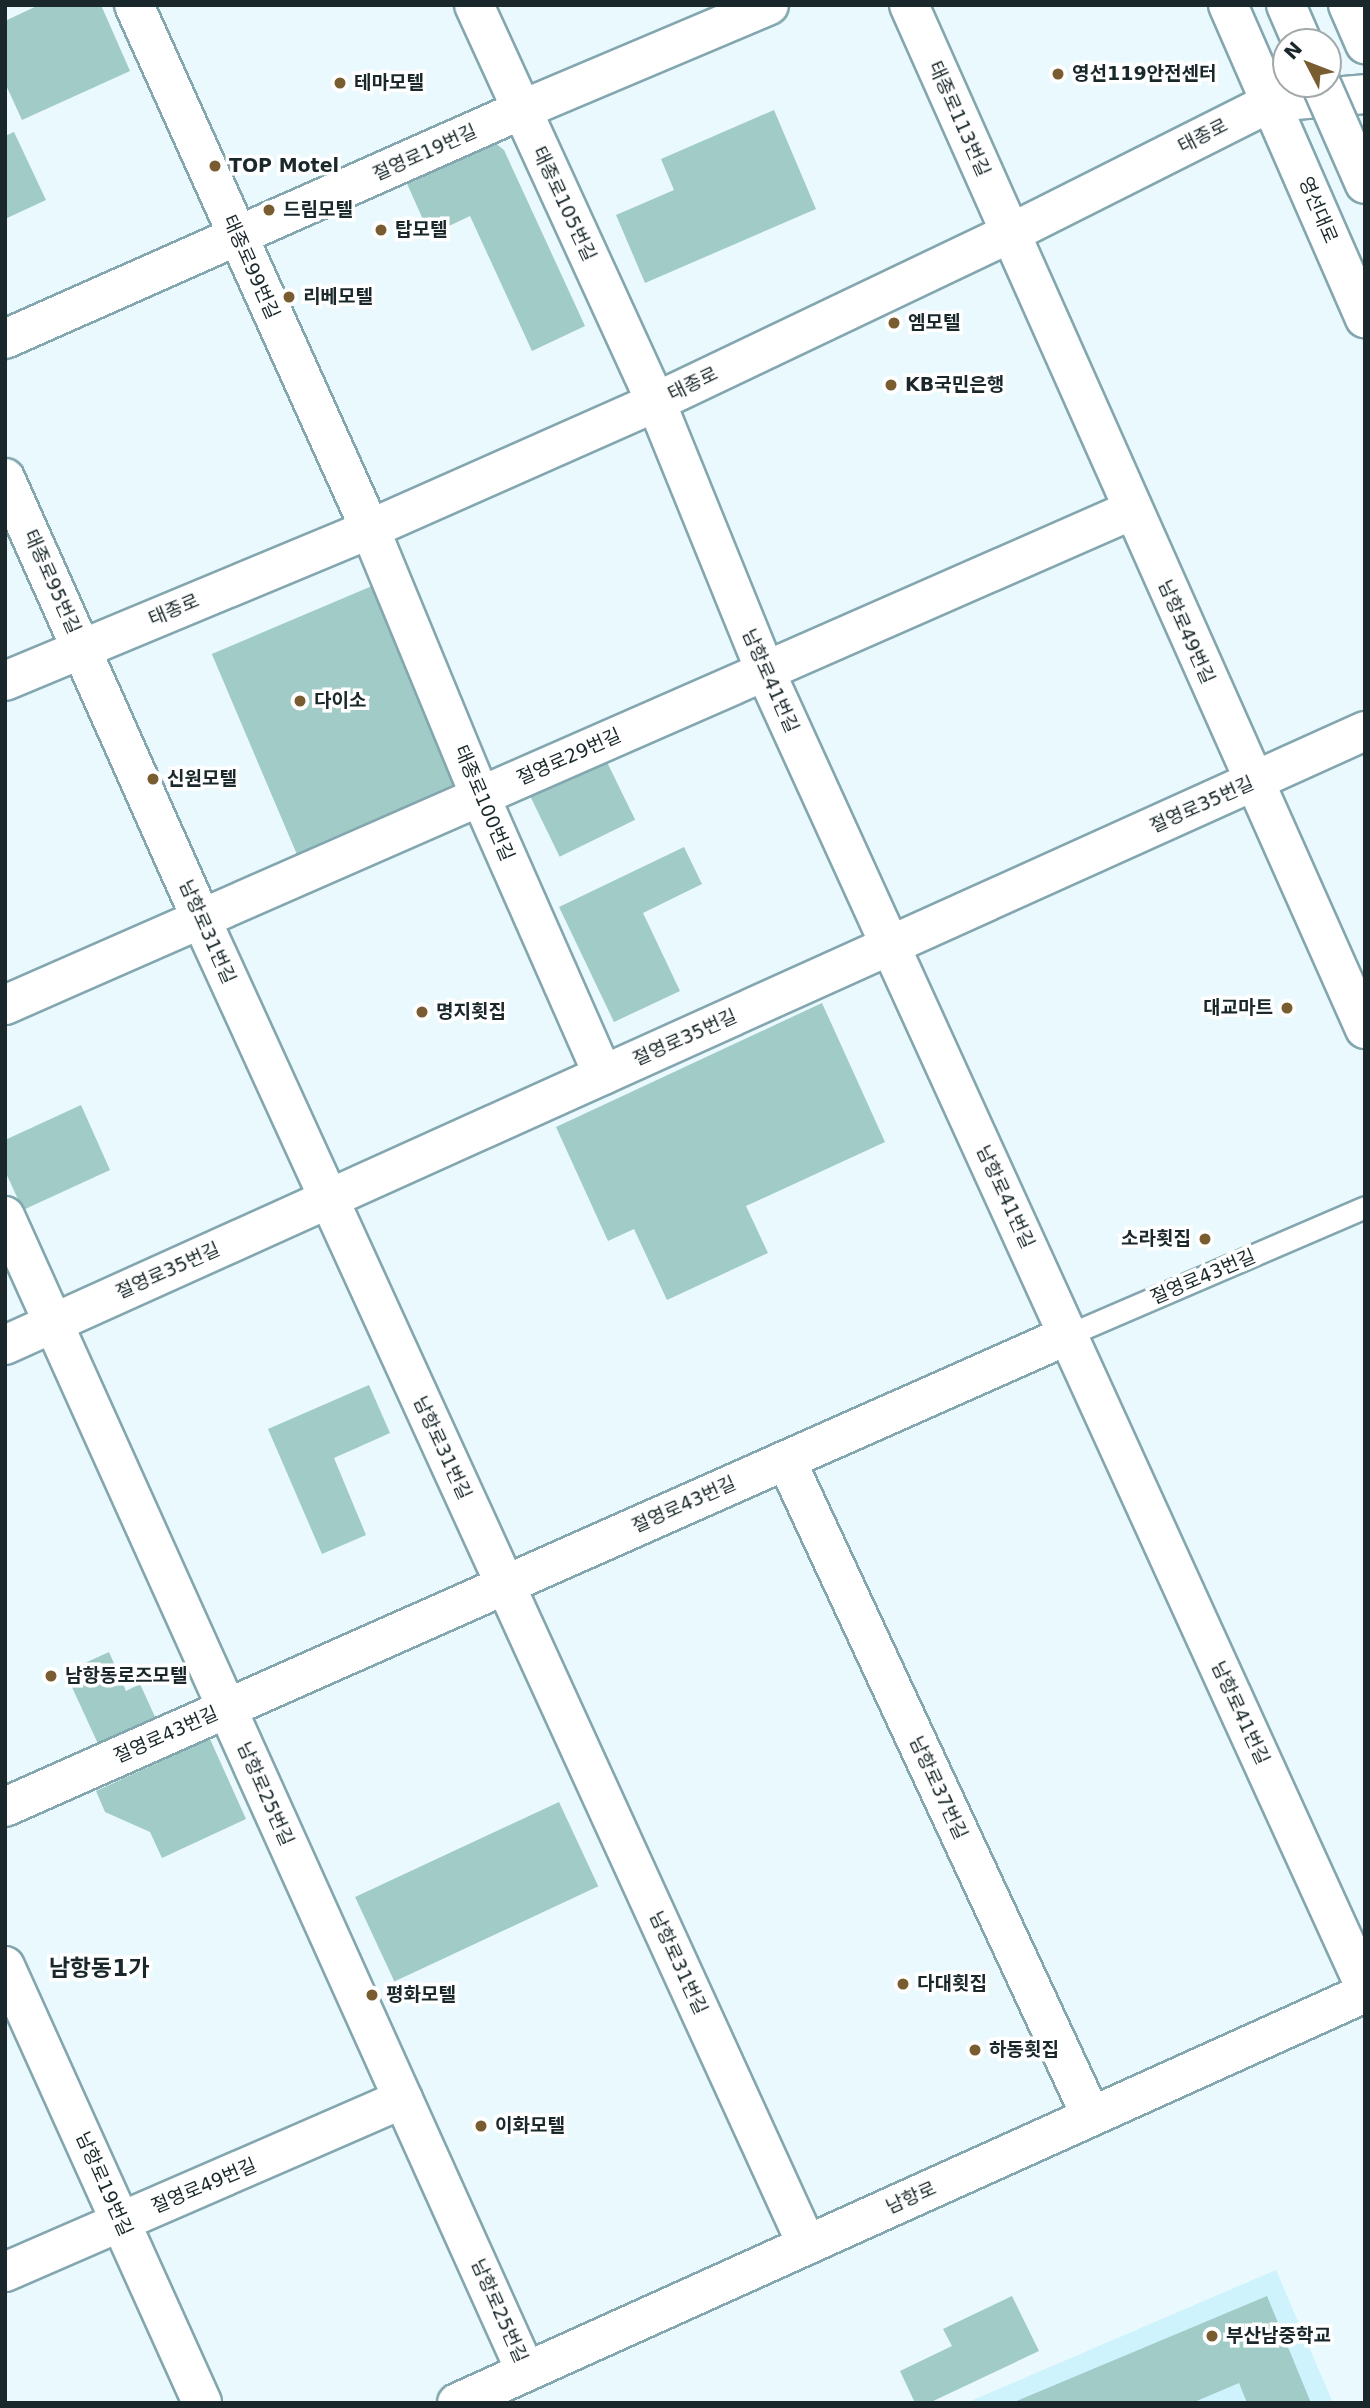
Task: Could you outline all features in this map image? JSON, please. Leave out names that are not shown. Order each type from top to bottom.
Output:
[{"type":"main road","name":"태종로99번길","points":[[134,5],[370,529]]},
{"type":"main road","name":"태종로105번길","points":[[474,5],[656,402]]},
{"type":"main road","name":"절영로19번길","points":[[5,339],[521,110],[769,5]]},
{"type":"main road","name":"태종로113번길","points":[[909,5],[1009,234]]},
{"type":"main road","points":[[1228,5],[1272,102],[1365,94]]},
{"type":"main road","points":[[1286,5],[1296,28]]},
{"type":"main road","points":[[1348,5],[1365,44]]},
{"type":"main road","points":[[1327,98],[1365,184]]},
{"type":"main road","name":"태종로","points":[[5,681],[370,529],[656,402],[1009,234],[1272,102]]},
{"type":"main road","name":"영선대로","points":[[1272,102],[1365,318]]},
{"type":"main road","name":"남항로49번길","points":[[1009,234],[1252,782],[1365,1029]]},
{"type":"main road","name":"남항로41번길","points":[[656,402],[765,671],[1365,1987]]},
{"type":"main road","name":"태종로95번길","points":[[5,478],[82,648]]},
{"type":"main road","name":"절영로29번길","points":[[5,1005],[1132,510]]},
{"type":"main road","name":"태종로100번길","points":[[370,529],[480,796],[603,1075]]},
{"type":"main road","name":"남항로31번길","points":[[82,648],[328,1199],[807,2245]]},
{"type":"main road","name":"절영로35번길","points":[[5,1345],[1365,731]]},
{"type":"main road","name":"남항로25번길","points":[[5,1216],[526,2372]]},
{"type":"main road","name":"절영로43번길","points":[[5,1807],[1068,1335]]},
{"type":"main road","name":"남항로37번길","points":[[786,1460],[1091,2116]]},
{"type":"main road","name":"남항로19번길","points":[[5,1966],[202,2403]]},
{"type":"main road","name":"남항로","points":[[457,2403],[1365,1993]]},
{"type":"main road","name":"절영로49번길","points":[[5,2272],[403,2099]]},
{"type":"lane","name":"절영로43번길","points":[[1068,1335],[1365,1207]]},
{"type":"shaded area","name":"부산남중학교","points":[[1276,2270],[1333,2403],[966,2403]]},
{"type":"building","points":[[39,5],[101,5],[130,71],[22,120],[5,83],[5,21]]},
{"type":"building","points":[[774,110],[816,209],[645,283],[616,215],[674,190],[661,159]]},
{"type":"building","points":[[14,132],[46,200],[5,219],[5,136]]},
{"type":"building","points":[[489,138],[504,150],[585,326],[532,351],[470,216],[430,235],[404,177]]},
{"type":"building","points":[[372,586],[460,793],[300,861],[212,654]]},
{"type":"building","points":[[604,756],[635,820],[560,857],[529,793]]},
{"type":"building","points":[[684,847],[702,884],[643,913],[680,991],[614,1022],[559,907]]},
{"type":"building","points":[[822,1003],[885,1142],[746,1206],[768,1253],[667,1300],[634,1229],[608,1241],[556,1127]]},
{"type":"building","points":[[81,1105],[110,1170],[23,1210],[5,1171],[5,1140]]},
{"type":"building","points":[[369,1385],[390,1433],[334,1458],[366,1535],[322,1554],[268,1429]]},
{"type":"building","points":[[109,1652],[126,1691],[140,1684],[156,1719],[99,1746],[65,1672]]},
{"type":"building","points":[[210,1739],[246,1819],[162,1858],[150,1832],[105,1812],[96,1791]]},
{"type":"building","points":[[559,1802],[598,1886],[394,1981],[355,1897]]},
{"type":"building","points":[[1012,2296],[1039,2351],[929,2403],[915,2403],[900,2371],[952,2346],[943,2329]]},
{"type":"building","name":"부산남중학교","points":[[1267,2296],[1311,2403],[1247,2403],[1239,2383],[1192,2403],[1012,2403]]},
{"type":"place","name":"영선119안전센터","points":[[1058,74]]},
{"type":"place","name":"테마모텔","points":[[340,83]]},
{"type":"place","name":"TOP Motel","points":[[215,166]]},
{"type":"place","name":"드림모텔","points":[[269,210]]},
{"type":"place","name":"탑모텔","points":[[381,230]]},
{"type":"place","name":"리베모텔","points":[[289,297]]},
{"type":"place","name":"엠모텔","points":[[894,323]]},
{"type":"place","name":"KB국민은행","points":[[891,385]]},
{"type":"place","name":"다이소","points":[[300,701]]},
{"type":"place","name":"신원모텔","points":[[153,779]]},
{"type":"place","name":"대교마트","points":[[1287,1008]]},
{"type":"place","name":"명지횟집","points":[[422,1012]]},
{"type":"place","name":"소라횟집","points":[[1205,1239]]},
{"type":"place","name":"남항동로즈모텔","points":[[51,1676]]},
{"type":"place","name":"다대횟집","points":[[903,1984]]},
{"type":"place","name":"평화모텔","points":[[372,1995]]},
{"type":"place","name":"하동횟집","points":[[975,2050]]},
{"type":"place","name":"이화모텔","points":[[481,2126]]},
{"type":"place","name":"부산남중학교","points":[[1212,2336]]},
{"type":"district","name":"남항동1가","points":[[99,1968]]}]
